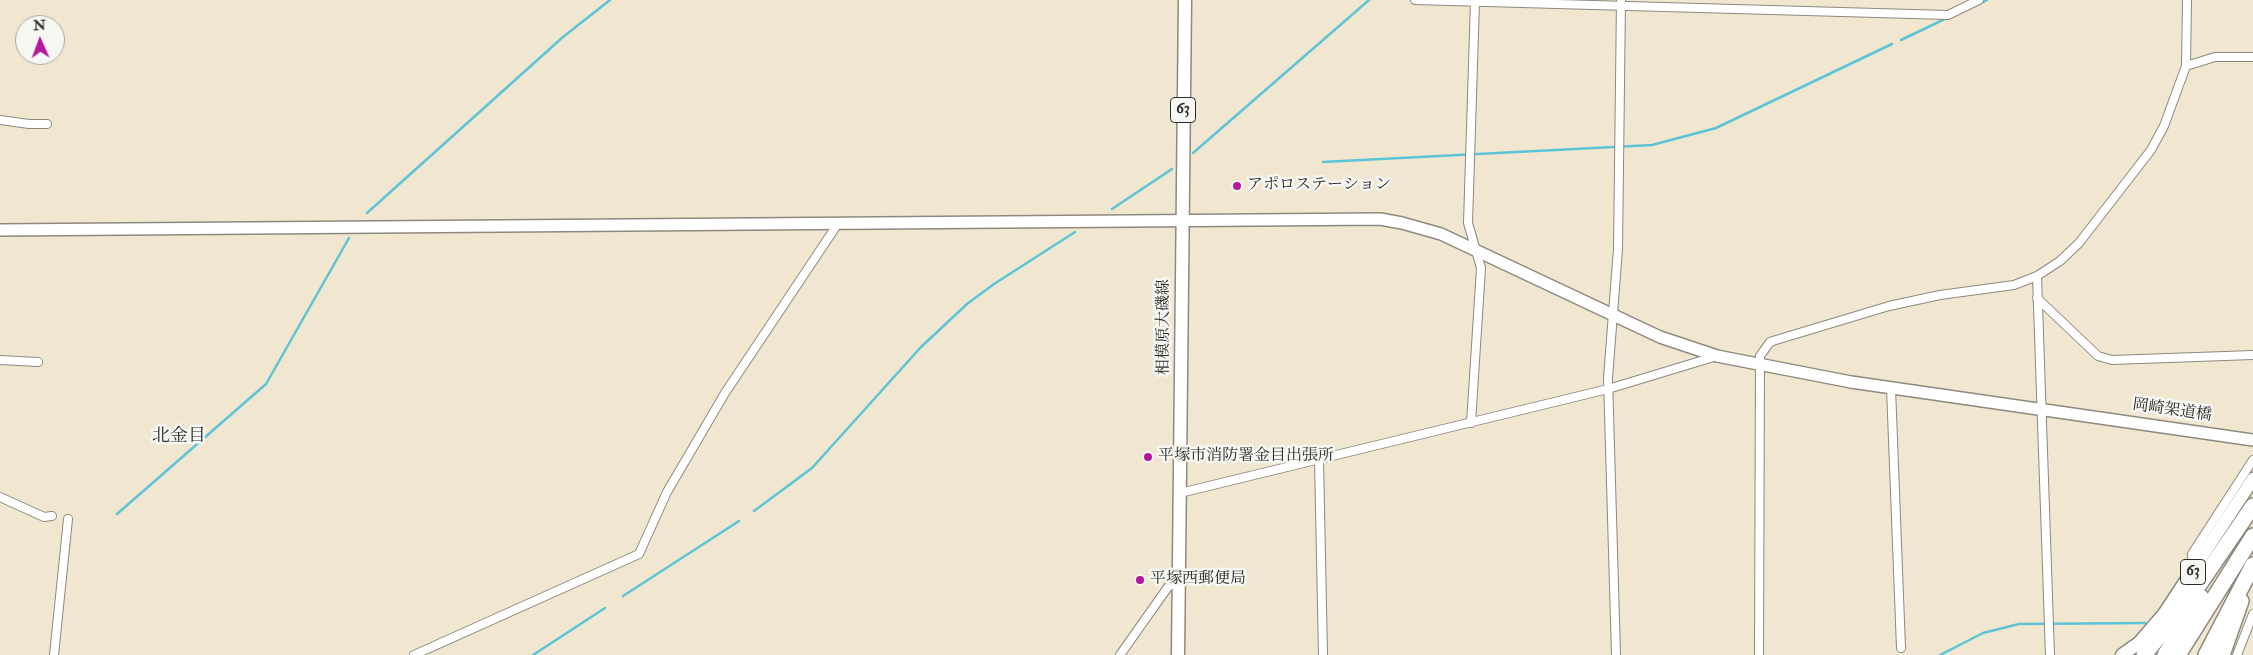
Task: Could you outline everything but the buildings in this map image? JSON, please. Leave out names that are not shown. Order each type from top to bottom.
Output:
[{"type":"highway","points":[[2144,655],[2190,598],[2253,506]]},
{"type":"highway","points":[[2164,655],[2253,513]]},
{"type":"highway","points":[[2178,655],[2253,536]]},
{"type":"highway","points":[[2206,655],[2251,569]]},
{"type":"highway","points":[[2222,655],[2251,569]]},
{"type":"main road","name":"相模原大磯線","points":[[1178,655],[1184,0]]},
{"type":"main road","name":"63","points":[[2122,655],[2139,643],[2151,630],[2193,571],[2253,479]]},
{"type":"street","points":[[1415,0],[1621,2],[1948,15],[1979,0]]},
{"type":"street","points":[[1759,655],[1760,356],[1770,342],[1776,340],[1889,306],[1940,295],[2014,285],[2037,276],[2060,261],[2079,243],[2151,150],[2164,126],[2186,66],[2187,0]]},
{"type":"street","points":[[1472,423],[1481,268],[1468,223],[1475,2]]},
{"type":"street","points":[[1616,655],[1608,389],[1618,249],[1621,2]]},
{"type":"street","points":[[2186,66],[2215,57],[2253,57]]},
{"type":"street","points":[[0,120],[48,124]]},
{"type":"street","name":"岡崎架道橋","points":[[0,230],[1380,219],[1402,222],[1441,234],[1660,337],[1717,356],[1759,366],[1892,388],[2253,440]]},
{"type":"street","points":[[414,655],[639,554],[667,492],[720,402],[835,228],[835,222]]},
{"type":"street","points":[[2037,276],[2040,410],[2050,655]]},
{"type":"street","points":[[2037,298],[2098,356],[2112,360],[2253,355]]},
{"type":"street","points":[[1180,493],[1608,389],[1717,356]]},
{"type":"street","points":[[0,360],[38,362]]},
{"type":"street","points":[[1892,388],[1901,648]]},
{"type":"street","points":[[1319,460],[1323,655]]},
{"type":"street","points":[[2193,571],[2192,554],[2253,460]]},
{"type":"street","points":[[0,497],[44,517],[52,516]]},
{"type":"street","points":[[54,655],[68,519]]},
{"type":"street","points":[[1120,655],[1168,587],[1178,580]]},
{"type":"street","points":[[2237,655],[2253,610]]},
{"type":"waterway","points":[[367,213],[563,37],[610,0]]},
{"type":"waterway","points":[[1193,153],[1369,0]]},
{"type":"waterway","points":[[1979,4],[1987,0]]},
{"type":"waterway","points":[[1901,40],[1949,17]]},
{"type":"waterway","points":[[1323,162],[1652,145],[1716,128],[1892,44]]},
{"type":"waterway","points":[[1112,209],[1172,169]]},
{"type":"waterway","points":[[754,511],[812,468],[921,347],[967,304],[994,284],[1075,232]]},
{"type":"waterway","points":[[117,514],[266,384],[349,238]]},
{"type":"waterway","points":[[623,596],[739,521]]},
{"type":"waterway","points":[[533,655],[605,608]]},
{"type":"waterway","points":[[1940,655],[1983,633],[2019,624],[2145,623]]},
{"type":"place","name":"アポロステーション","points":[[1237,186]]},
{"type":"place","name":"平塚市消防署金目出張所","points":[[1148,457]]},
{"type":"place","name":"平塚西郵便局","points":[[1140,580]]},
{"type":"district","name":"北金目","points":[[179,437]]}]
